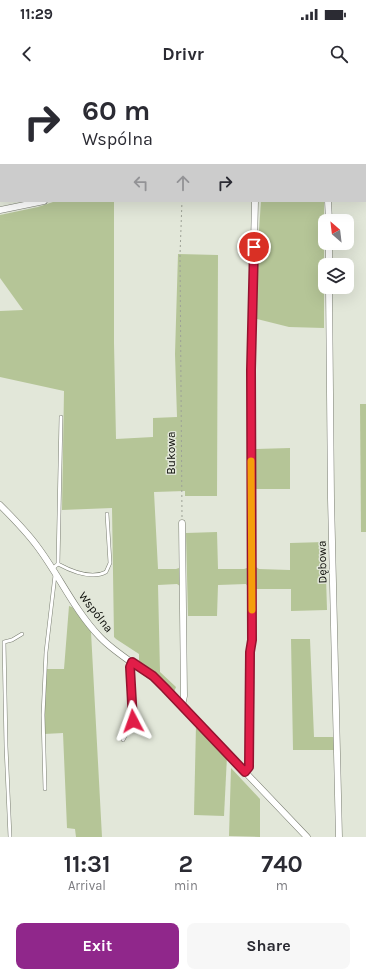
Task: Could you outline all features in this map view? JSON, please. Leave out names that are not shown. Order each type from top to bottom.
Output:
[{"type":"street","points":[[0,210],[39,202]]},
{"type":"street","points":[[245,772],[250,764],[252,560],[251,370],[256,202]]},
{"type":"street","points":[[328,202],[329,214]]},
{"type":"street","name":"Dębowa","points":[[329,294],[331,499],[338,837]]},
{"type":"street","name":"Wspólna","points":[[0,506],[14,519],[37,546],[83,617],[100,637],[153,676],[307,837]]},
{"type":"street","points":[[182,523],[184,696],[182,705]]},
{"type":"lane","points":[[45,789],[43,715],[45,660],[54,572],[58,564],[61,418]]},
{"type":"lane","points":[[58,564],[85,574],[94,575],[106,572],[110,563],[108,514]]},
{"type":"lane","points":[[10,837],[4,642],[12,640],[22,634]]},
{"type":"lane","points":[[123,740],[133,721],[130,667],[132,662]]},
{"type":"path","name":"Bukowa","points":[[182,202],[180,255],[182,523]]},
{"type":"green space","points":[[53,202],[114,202],[116,439],[153,437],[153,418],[177,417],[175,354],[178,254],[218,255],[217,496],[185,496],[185,491],[154,492],[158,569],[179,568],[180,586],[177,584],[158,585],[160,672],[176,687],[174,692],[139,661],[139,654],[114,637],[112,508],[62,510],[64,391],[0,377],[0,311],[23,310],[0,278],[0,215],[38,207]]},
{"type":"green space","points":[[261,202],[324,202],[324,214],[318,214],[318,250],[324,250],[324,258],[318,258],[318,294],[324,294],[324,328],[289,327],[253,318]]},
{"type":"green space","points":[[360,404],[366,404],[366,532],[361,532]]},
{"type":"green space","points":[[290,448],[290,489],[256,489],[256,449]]},
{"type":"green space","points":[[217,532],[218,569],[244,569],[250,567],[248,587],[246,584],[218,585],[217,616],[188,616],[186,533]]},
{"type":"green space","points":[[325,542],[327,610],[291,611],[291,589],[256,589],[256,567],[259,569],[290,570],[290,543]]},
{"type":"green space","points":[[69,606],[72,607],[91,632],[102,837],[76,837],[75,829],[67,828],[63,733],[44,734],[46,669],[64,669]]},
{"type":"green space","points":[[291,639],[310,639],[314,737],[334,737],[335,750],[293,750]]},
{"type":"green space","points":[[196,725],[227,756],[224,816],[194,815]]},
{"type":"green space","points":[[231,768],[260,799],[260,837],[229,836]]},
{"type":"slow traffic","points":[[251,461],[252,610]]},
{"type":"route","points":[[133,721],[130,667],[132,662],[153,676],[245,772],[249,767],[250,652],[252,640],[251,370],[254,247]]}]
